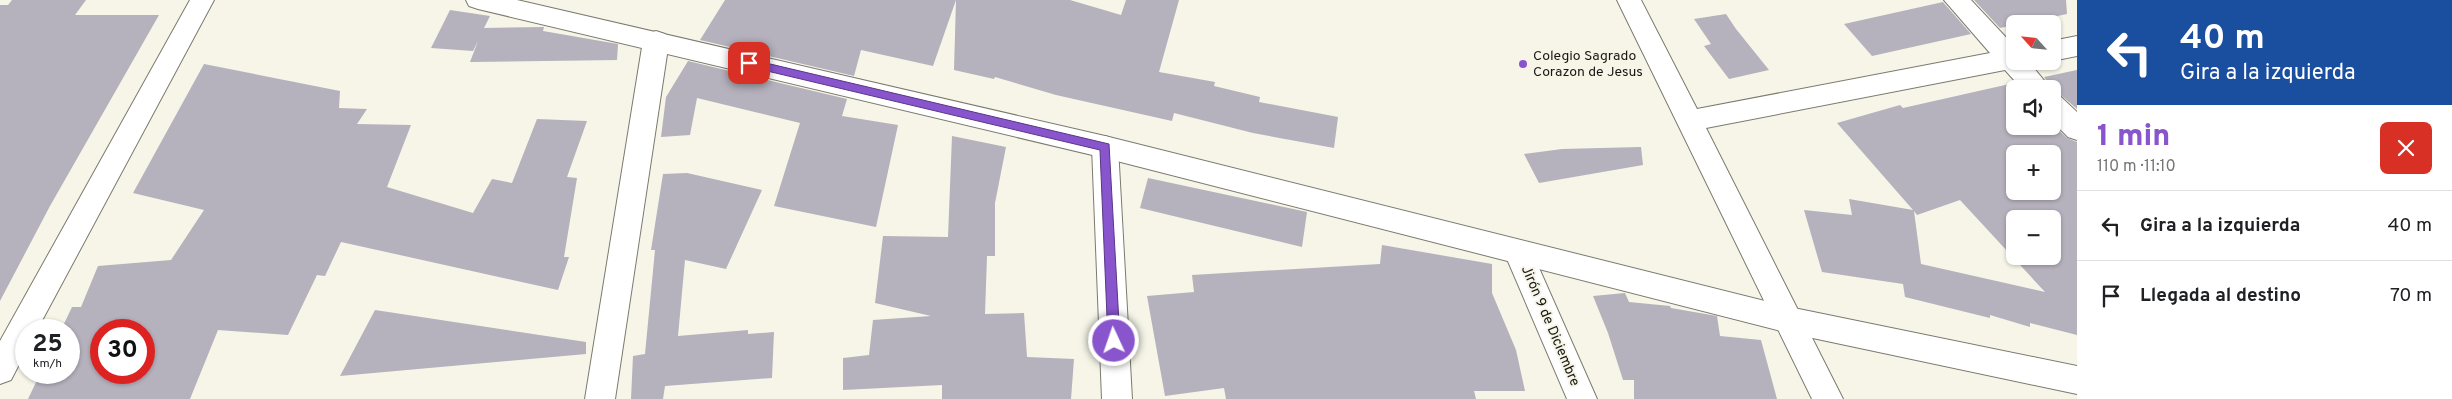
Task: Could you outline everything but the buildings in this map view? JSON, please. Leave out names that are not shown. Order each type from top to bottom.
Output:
[{"type":"street","points":[[0,370],[202,0]]},
{"type":"street","points":[[478,0],[1105,147],[1789,320],[2077,380]]},
{"type":"street","points":[[1629,0],[1828,399]]},
{"type":"street","points":[[1956,0],[2006,52]]},
{"type":"street","points":[[600,399],[656,41]]},
{"type":"street","points":[[2061,49],[2077,46]]},
{"type":"street","points":[[1689,121],[2006,60]]},
{"type":"street","points":[[2022,70],[2030,80]]},
{"type":"street","points":[[2061,113],[2077,130]]},
{"type":"street","points":[[1105,147],[1117,399]]},
{"type":"street","name":"Jirón 9 de Diciembre","points":[[1518,252],[1582,399]]},
{"type":"place","name":"Colegio Sagrado Corazon de Jesus","points":[[1523,64]]},
{"type":"route","points":[[749,63],[1105,147],[1114,341]]}]
